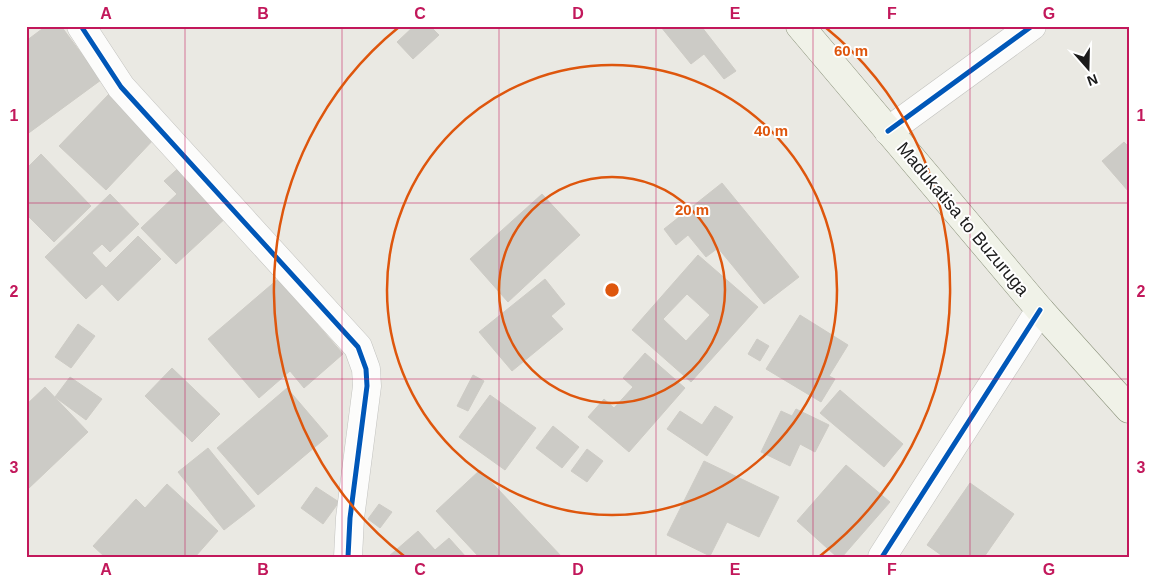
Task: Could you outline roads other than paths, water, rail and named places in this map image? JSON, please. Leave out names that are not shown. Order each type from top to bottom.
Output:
[{"type":"main road","name":"Madukatisa to Buzuruga","points":[[800,26],[1040,310],[1129,409]]},
{"type":"street","points":[[82,26],[121,87],[358,347],[366,369],[367,386],[350,518],[348,557]]},
{"type":"street","points":[[888,131],[1032,26]]},
{"type":"street","points":[[882,557],[1040,310]]}]
